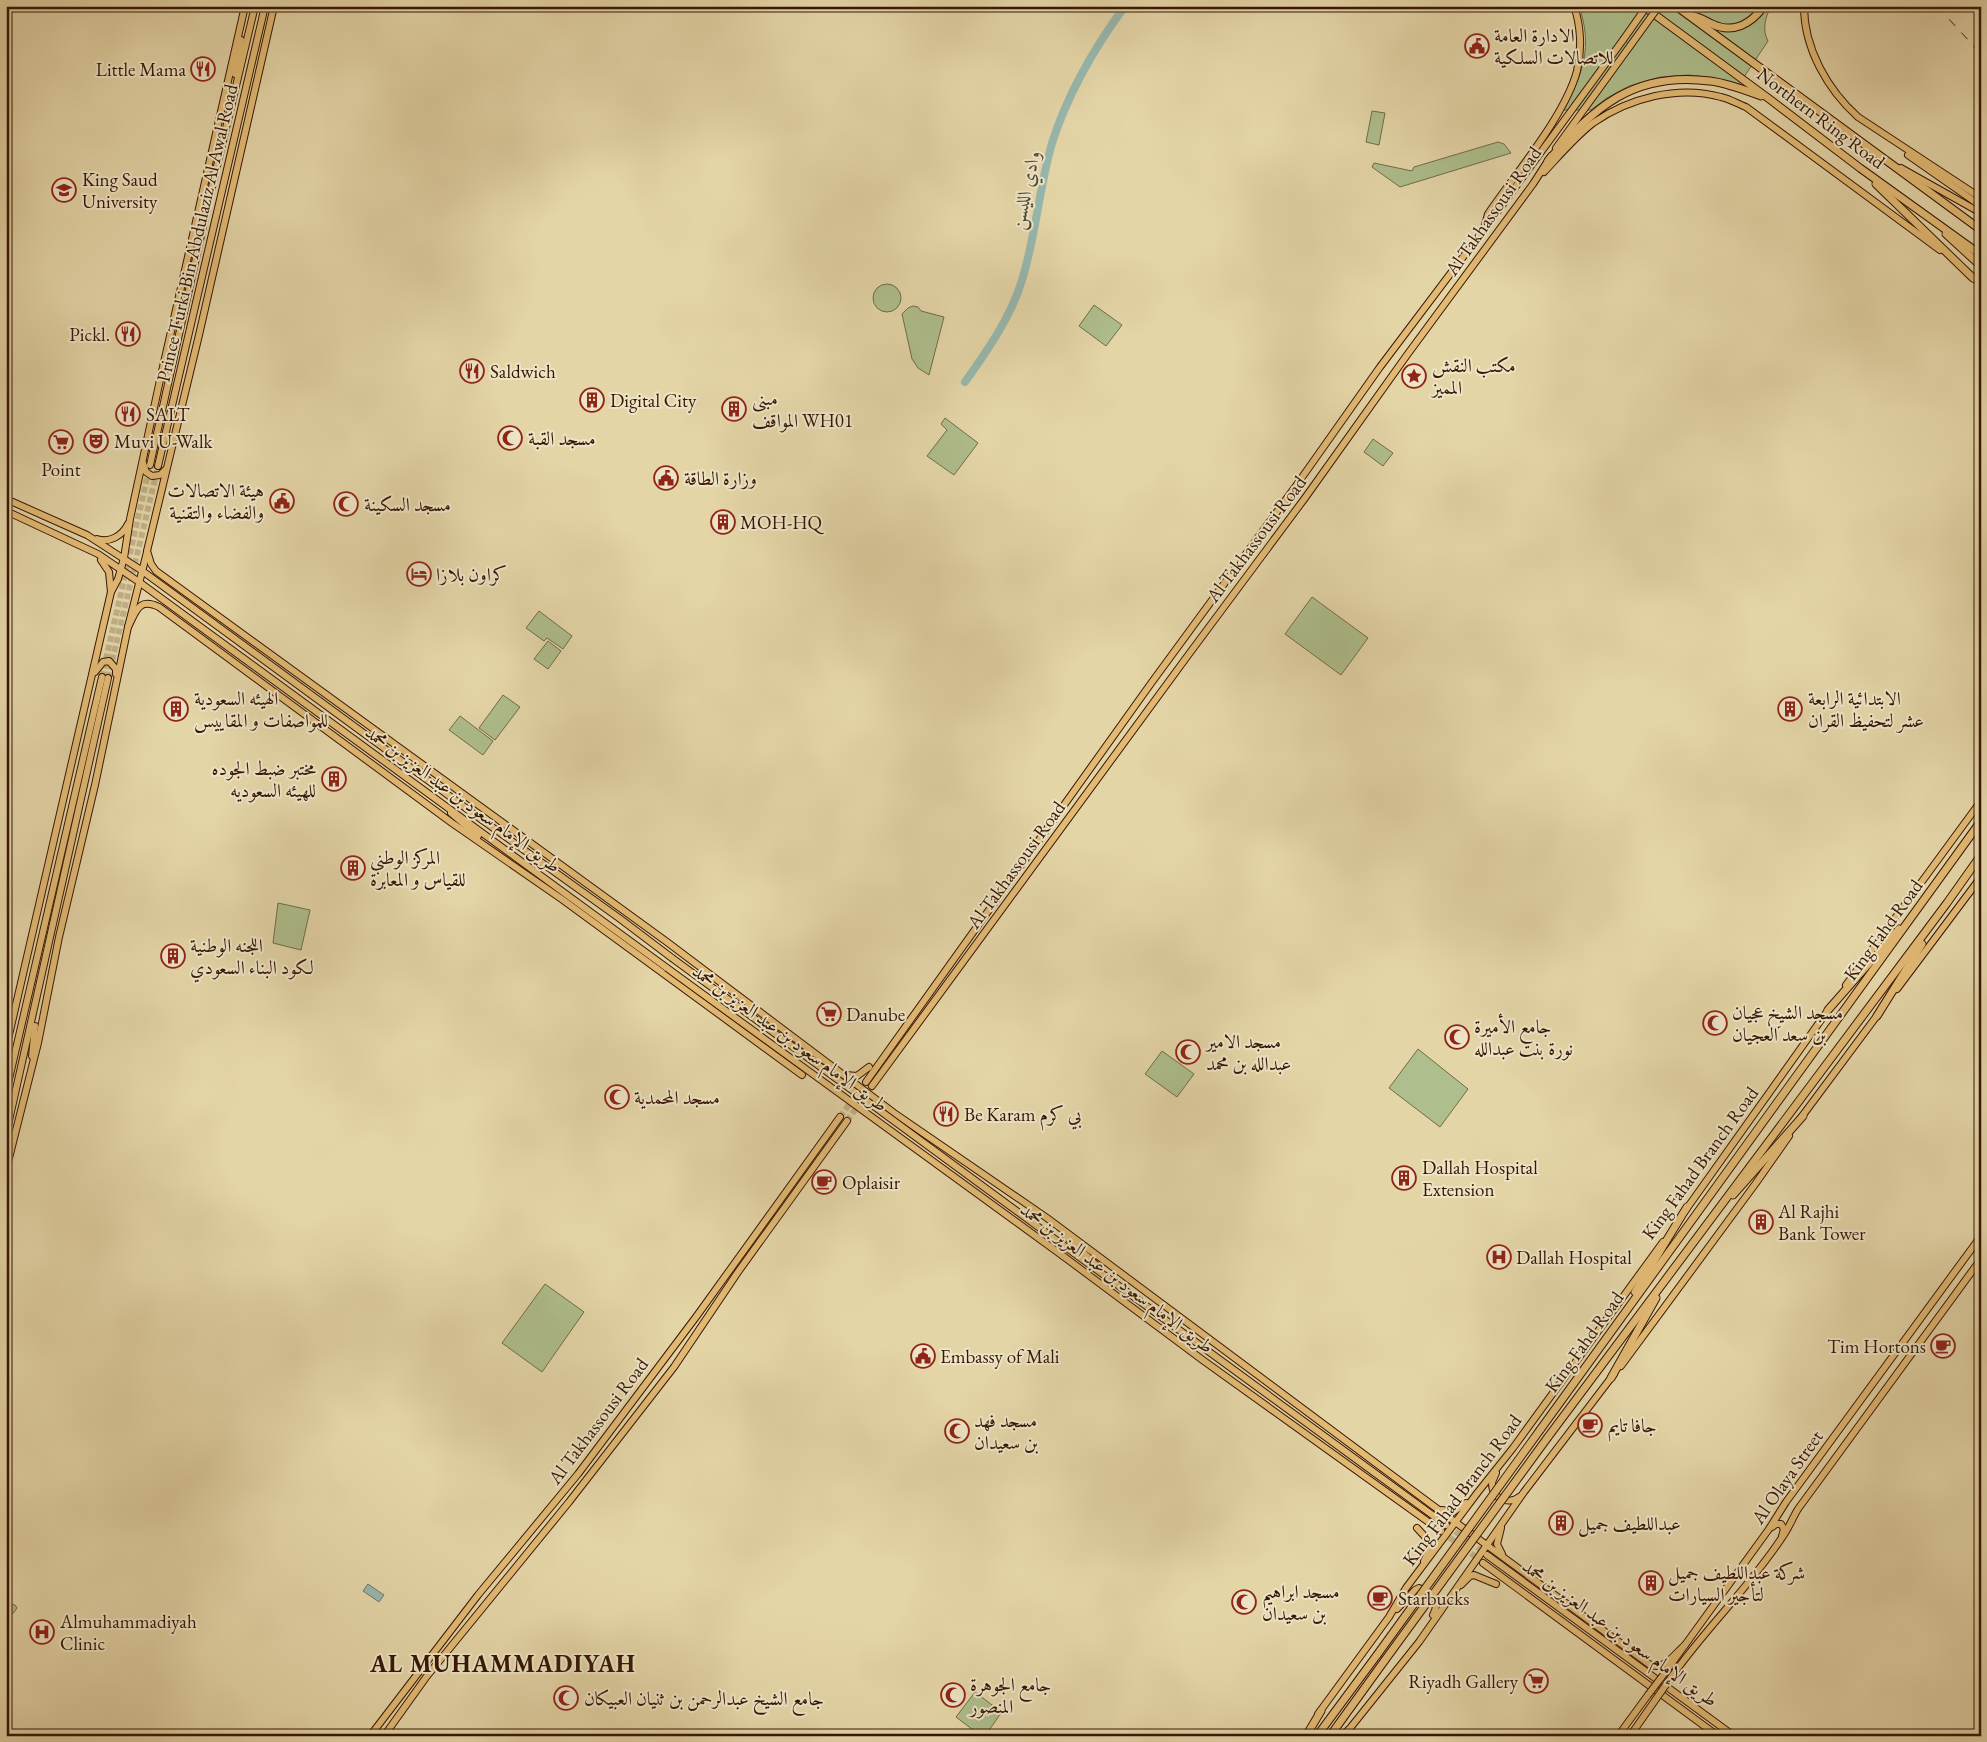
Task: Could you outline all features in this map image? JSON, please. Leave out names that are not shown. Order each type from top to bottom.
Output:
[{"type":"highway","name":"Northern Ring Road","points":[[1643,6],[1860,168],[1981,255]]},
{"type":"highway","name":"Northern Ring Road","points":[[1676,6],[1966,219],[1981,228]]},
{"type":"highway","points":[[1686,14],[1701,17],[1712,24],[1727,29],[1749,22],[1764,6]]},
{"type":"highway","points":[[1548,161],[1587,118],[1615,98],[1641,85],[1683,78],[1712,81],[1768,98]]},
{"type":"highway","points":[[1860,168],[1973,278]]},
{"type":"highway","points":[[1918,209],[1981,266]]},
{"type":"highway","name":"King Fahd Road","points":[[1317,1736],[1981,821]]},
{"type":"highway","name":"King Fahd Road","points":[[1330,1736],[1672,1269],[1981,855]]},
{"type":"highway","points":[[1828,1010],[1928,895]]},
{"type":"highway","points":[[1877,1016],[1947,903]]},
{"type":"highway","points":[[1718,1209],[1740,1188],[1802,1116]]},
{"type":"highway","points":[[1606,1339],[1688,1207]]},
{"type":"highway","points":[[1611,1378],[1672,1269]]},
{"type":"highway","points":[[1304,1736],[1321,1711]]},
{"type":"main road","points":[[6,1048],[111,592],[121,571],[124,558],[130,519],[245,6]]},
{"type":"main road","name":"Prince Turki Bin Abdulaziz Al Awal Road","points":[[255,6],[208,204],[154,465],[265,6]]},
{"type":"main road","points":[[6,1170],[32,1067],[138,582],[199,335],[274,6]]},
{"type":"main road","points":[[1482,232],[1488,214],[1550,125],[1571,87],[1577,70],[1580,49],[1579,28],[1574,6]]},
{"type":"main road","name":"Al Takhassousi Road","points":[[866,1082],[1380,367],[1482,232],[1647,6]]},
{"type":"main road","name":"Al Takhassousi Road","points":[[872,1086],[1306,498],[1659,6]]},
{"type":"main road","points":[[1804,6],[1810,39],[1820,69],[1838,96],[1858,117],[1981,206]]},
{"type":"main road","points":[[226,134],[243,16]]},
{"type":"main road","points":[[232,147],[272,16]]},
{"type":"main road","points":[[1533,184],[1566,148],[1593,124],[1616,110],[1660,94],[1688,93],[1722,97],[1746,107],[1760,117],[1950,257],[1981,284]]},
{"type":"main road","points":[[1858,117],[1981,198]]},
{"type":"main road","points":[[1887,160],[1981,213]]},
{"type":"main road","points":[[144,457],[144,470],[152,476],[160,475],[167,465]]},
{"type":"main road","points":[[6,499],[102,540],[115,538],[125,530],[130,519]]},
{"type":"main road","name":"طريق الإمام سعود بن عبد العزيز بن محمد","points":[[6,511],[98,554],[138,582],[428,792],[1159,1328],[1441,1531]]},
{"type":"main road","points":[[58,534],[62,523]]},
{"type":"main road","name":"طريق الإمام سعود بن عبد العزيز بن محمد","points":[[87,535],[124,558],[206,617],[1446,1525]]},
{"type":"main road","points":[[147,551],[151,564],[161,574],[274,658],[667,942],[894,1113],[1047,1218],[1432,1506],[1654,1667],[1666,1663],[1685,1645]]},
{"type":"main road","points":[[98,554],[109,572],[111,592]]},
{"type":"main road","points":[[128,627],[138,608],[142,605],[150,603],[159,607],[452,823],[563,900],[802,1075]]},
{"type":"main road","points":[[174,608],[204,640]]},
{"type":"main road","points":[[206,617],[274,658]]},
{"type":"main road","points":[[93,675],[103,662],[109,661],[116,669],[117,684]]},
{"type":"main road","points":[[6,1092],[105,677],[36,1007],[6,1134]]},
{"type":"main road","points":[[428,792],[497,853]]},
{"type":"main road","name":"King Fahad Branch Road","points":[[1321,1711],[1390,1617],[1406,1588],[1688,1207],[1828,1010],[1981,801]]},
{"type":"main road","points":[[575,877],[619,918]]},
{"type":"main road","points":[[1346,1734],[1421,1639],[1504,1519],[1756,1184],[1802,1116],[1981,877]]},
{"type":"main road","points":[[563,900],[578,907],[599,921],[610,925]]},
{"type":"main road","points":[[32,1067],[36,1007]]},
{"type":"main road","points":[[842,1075],[857,1076],[869,1068]]},
{"type":"main road","name":"Al Takhassousi Road","points":[[370,1736],[440,1644],[582,1468],[696,1317],[840,1117]]},
{"type":"main road","name":"Al Takhassousi Road","points":[[384,1736],[428,1676],[569,1502],[674,1367],[738,1272],[846,1121]]},
{"type":"main road","points":[[1047,1218],[1092,1261],[1133,1295]]},
{"type":"main road","name":"Al Olaya Street","points":[[1630,1736],[1656,1699],[1685,1645],[1770,1529],[1786,1502],[1981,1236]]},
{"type":"main road","name":"Al Olaya Street","points":[[1618,1736],[1648,1694],[1667,1676],[1729,1606],[1781,1539],[1798,1509],[1981,1259]]},
{"type":"main road","points":[[1501,1462],[1492,1482],[1495,1492],[1503,1500],[1513,1501],[1524,1492]]},
{"type":"main road","points":[[1432,1506],[1452,1512],[1459,1509],[1478,1492]]},
{"type":"main road","points":[[1786,1502],[1783,1512],[1786,1518],[1793,1517],[1798,1509]]},
{"type":"main road","points":[[1504,1519],[1497,1544],[1500,1552],[1516,1566]]},
{"type":"main road","points":[[1770,1529],[1776,1524],[1781,1524],[1784,1529],[1781,1539]]},
{"type":"main road","points":[[1417,1528],[1429,1541],[1430,1546],[1419,1572]]},
{"type":"main road","name":"طريق الإمام سعود بن عبد العزيز بن محمد","points":[[1487,1555],[1734,1736]]},
{"type":"main road","name":"طريق الإمام سعود بن عبد العزيز بن محمد","points":[[1483,1563],[1718,1736]]},
{"type":"main road","points":[[1449,1597],[1470,1576],[1474,1575],[1496,1584]]},
{"type":"main road","points":[[1390,1617],[1419,1588],[1434,1596],[1437,1608],[1421,1639]]},
{"type":"main road","points":[[440,1644],[449,1651]]},
{"type":"green space","points":[[1579,6],[1771,6],[1765,24],[1765,33],[1768,41],[1738,86],[1714,78],[1689,75],[1660,77],[1629,86],[1607,98],[1591,110],[1563,110],[1576,84],[1584,60],[1585,34]]},
{"type":"green space","points":[[1372,111],[1385,113],[1379,145],[1366,142]]},
{"type":"green space","points":[[1498,142],[1504,144],[1511,153],[1400,187],[1372,167],[1374,163],[1412,171],[1414,167]]},
{"type":"green space","points":[[887,284],[897,288],[901,298],[897,308],[887,312],[877,308],[873,298],[877,288]]},
{"type":"green space","points":[[1094,305],[1122,325],[1106,346],[1079,326]]},
{"type":"green space","points":[[913,306],[918,307],[921,311],[944,317],[929,375],[918,368],[912,359],[902,314]]},
{"type":"green space","points":[[945,418],[978,443],[954,475],[927,456],[947,430],[941,424]]},
{"type":"green space","points":[[1373,439],[1393,453],[1383,466],[1364,452]]},
{"type":"green space","points":[[1312,597],[1368,638],[1341,675],[1285,634]]},
{"type":"green space","points":[[539,611],[572,636],[563,649],[547,638],[544,641],[526,628]]},
{"type":"green space","points":[[548,641],[561,651],[548,669],[534,659]]},
{"type":"green space","points":[[503,695],[520,707],[495,740],[479,728]]},
{"type":"green space","points":[[460,716],[493,741],[483,755],[449,730]]},
{"type":"green space","points":[[278,903],[310,910],[301,950],[273,943]]},
{"type":"green space","points":[[1418,1049],[1468,1089],[1440,1127],[1389,1088]]},
{"type":"green space","points":[[1162,1051],[1194,1074],[1177,1097],[1145,1074]]},
{"type":"green space","points":[[545,1284],[584,1312],[542,1372],[502,1343]]},
{"type":"green space","points":[[6,1603],[15,1605],[17,1608],[6,1623]]},
{"type":"green space","points":[[975,1692],[1001,1713],[985,1736],[981,1736],[956,1717]]},
{"type":"water","points":[[368,1584],[384,1595],[379,1602],[363,1591]]},
{"type":"waterway","name":"وادي الليسن","points":[[965,382],[998,333],[1017,294],[1027,263],[1044,177],[1058,124],[1092,55],[1125,6]]},
{"type":"tunnel","points":[[102,677],[150,465]]},
{"type":"tunnel","points":[[108,678],[158,466]]},
{"type":"tunnel","points":[[847,1121],[872,1086]]},
{"type":"tunnel","points":[[840,1117],[859,1091]]},
{"type":"tunnel","points":[[1448,1526],[1486,1554]]},
{"type":"tunnel","points":[[1442,1532],[1480,1560]]},
{"type":"railway","points":[[1937,6],[1981,54]]},
{"type":"place","name":"الادارة العامة للاتصالات السلكية","points":[[1477,46]]},
{"type":"place","name":"Little Mama","points":[[203,69]]},
{"type":"place","name":"King Saud University","points":[[64,190]]},
{"type":"place","name":"Pickl.","points":[[128,334]]},
{"type":"place","name":"Saldwich","points":[[472,371]]},
{"type":"place","name":"مكتب النقش المميز","points":[[1414,376]]},
{"type":"place","name":"Digital City","points":[[592,400]]},
{"type":"place","name":"مبنى المواقف WH01","points":[[734,409]]},
{"type":"place","name":"SALT","points":[[128,414]]},
{"type":"place","name":"مسجد القبة","points":[[510,438]]},
{"type":"place","name":"Muvi U-Walk","points":[[96,441]]},
{"type":"place","name":"Point","points":[[61,442]]},
{"type":"place","name":"وزارة الطاقة","points":[[666,478]]},
{"type":"place","name":"هيئة الاتصالات والفضاء والتقنية","points":[[282,501]]},
{"type":"place","name":"مسجد السكينة","points":[[346,504]]},
{"type":"place","name":"MOH-HQ","points":[[723,522]]},
{"type":"place","name":"كراون بلازا","points":[[419,574]]},
{"type":"place","name":"الهيئه السعودية للمواصفات و المقاييس","points":[[176,709]]},
{"type":"place","name":"الابتدائية الرابعة عشر لتحفيظ القران","points":[[1790,709]]},
{"type":"place","name":"مختبر ضبط الجوده للهيئه السعوديه","points":[[334,779]]},
{"type":"place","name":"المركز الوطني للقياس و المعابرة","points":[[353,868]]},
{"type":"place","name":"اللجنه الوطنية لكود البناء السعودي","points":[[173,956]]},
{"type":"place","name":"Danube","points":[[829,1014]]},
{"type":"place","name":"مسجد الشيخ عجيان بن سعد العجيان","points":[[1715,1023]]},
{"type":"place","name":"جامع الأميرة نورة بنت عبدالله","points":[[1457,1037]]},
{"type":"place","name":"مسجد الامير عبدالله بن محمد","points":[[1188,1052]]},
{"type":"place","name":"مسجد المحمدية","points":[[617,1097]]},
{"type":"place","name":"Be Karam بي كرم","points":[[946,1114]]},
{"type":"place","name":"Dallah Hospital Extension","points":[[1404,1178]]},
{"type":"place","name":"Oplaisir","points":[[824,1182]]},
{"type":"place","name":"Al Rajhi Bank Tower","points":[[1761,1222]]},
{"type":"place","name":"Dallah Hospital","points":[[1499,1257]]},
{"type":"place","name":"Tim Hortons","points":[[1943,1346]]},
{"type":"place","name":"Embassy of Mali","points":[[923,1356]]},
{"type":"place","name":"جافا تايم","points":[[1590,1425]]},
{"type":"place","name":"مسجد فهد بن سعيدان","points":[[957,1431]]},
{"type":"place","name":"عبداللطيف جميل","points":[[1561,1523]]},
{"type":"place","name":"شركة عبداللطيف جميل لتأجير السيارات","points":[[1651,1583]]},
{"type":"place","name":"Starbucks","points":[[1380,1598]]},
{"type":"place","name":"مسجد ابراهيم بن سعيدان","points":[[1244,1602]]},
{"type":"place","name":"Almuhammadiyah Clinic","points":[[42,1632]]},
{"type":"place","name":"Riyadh Gallery","points":[[1536,1681]]},
{"type":"place","name":"جامع الجوهرة المنصور","points":[[953,1695]]},
{"type":"place","name":"جامع الشيخ عبدالرحمن بن ثنيان العبيكان","points":[[566,1698]]},
{"type":"district","name":"AL MUHAMMADIYAH","points":[[503,1663]]}]
